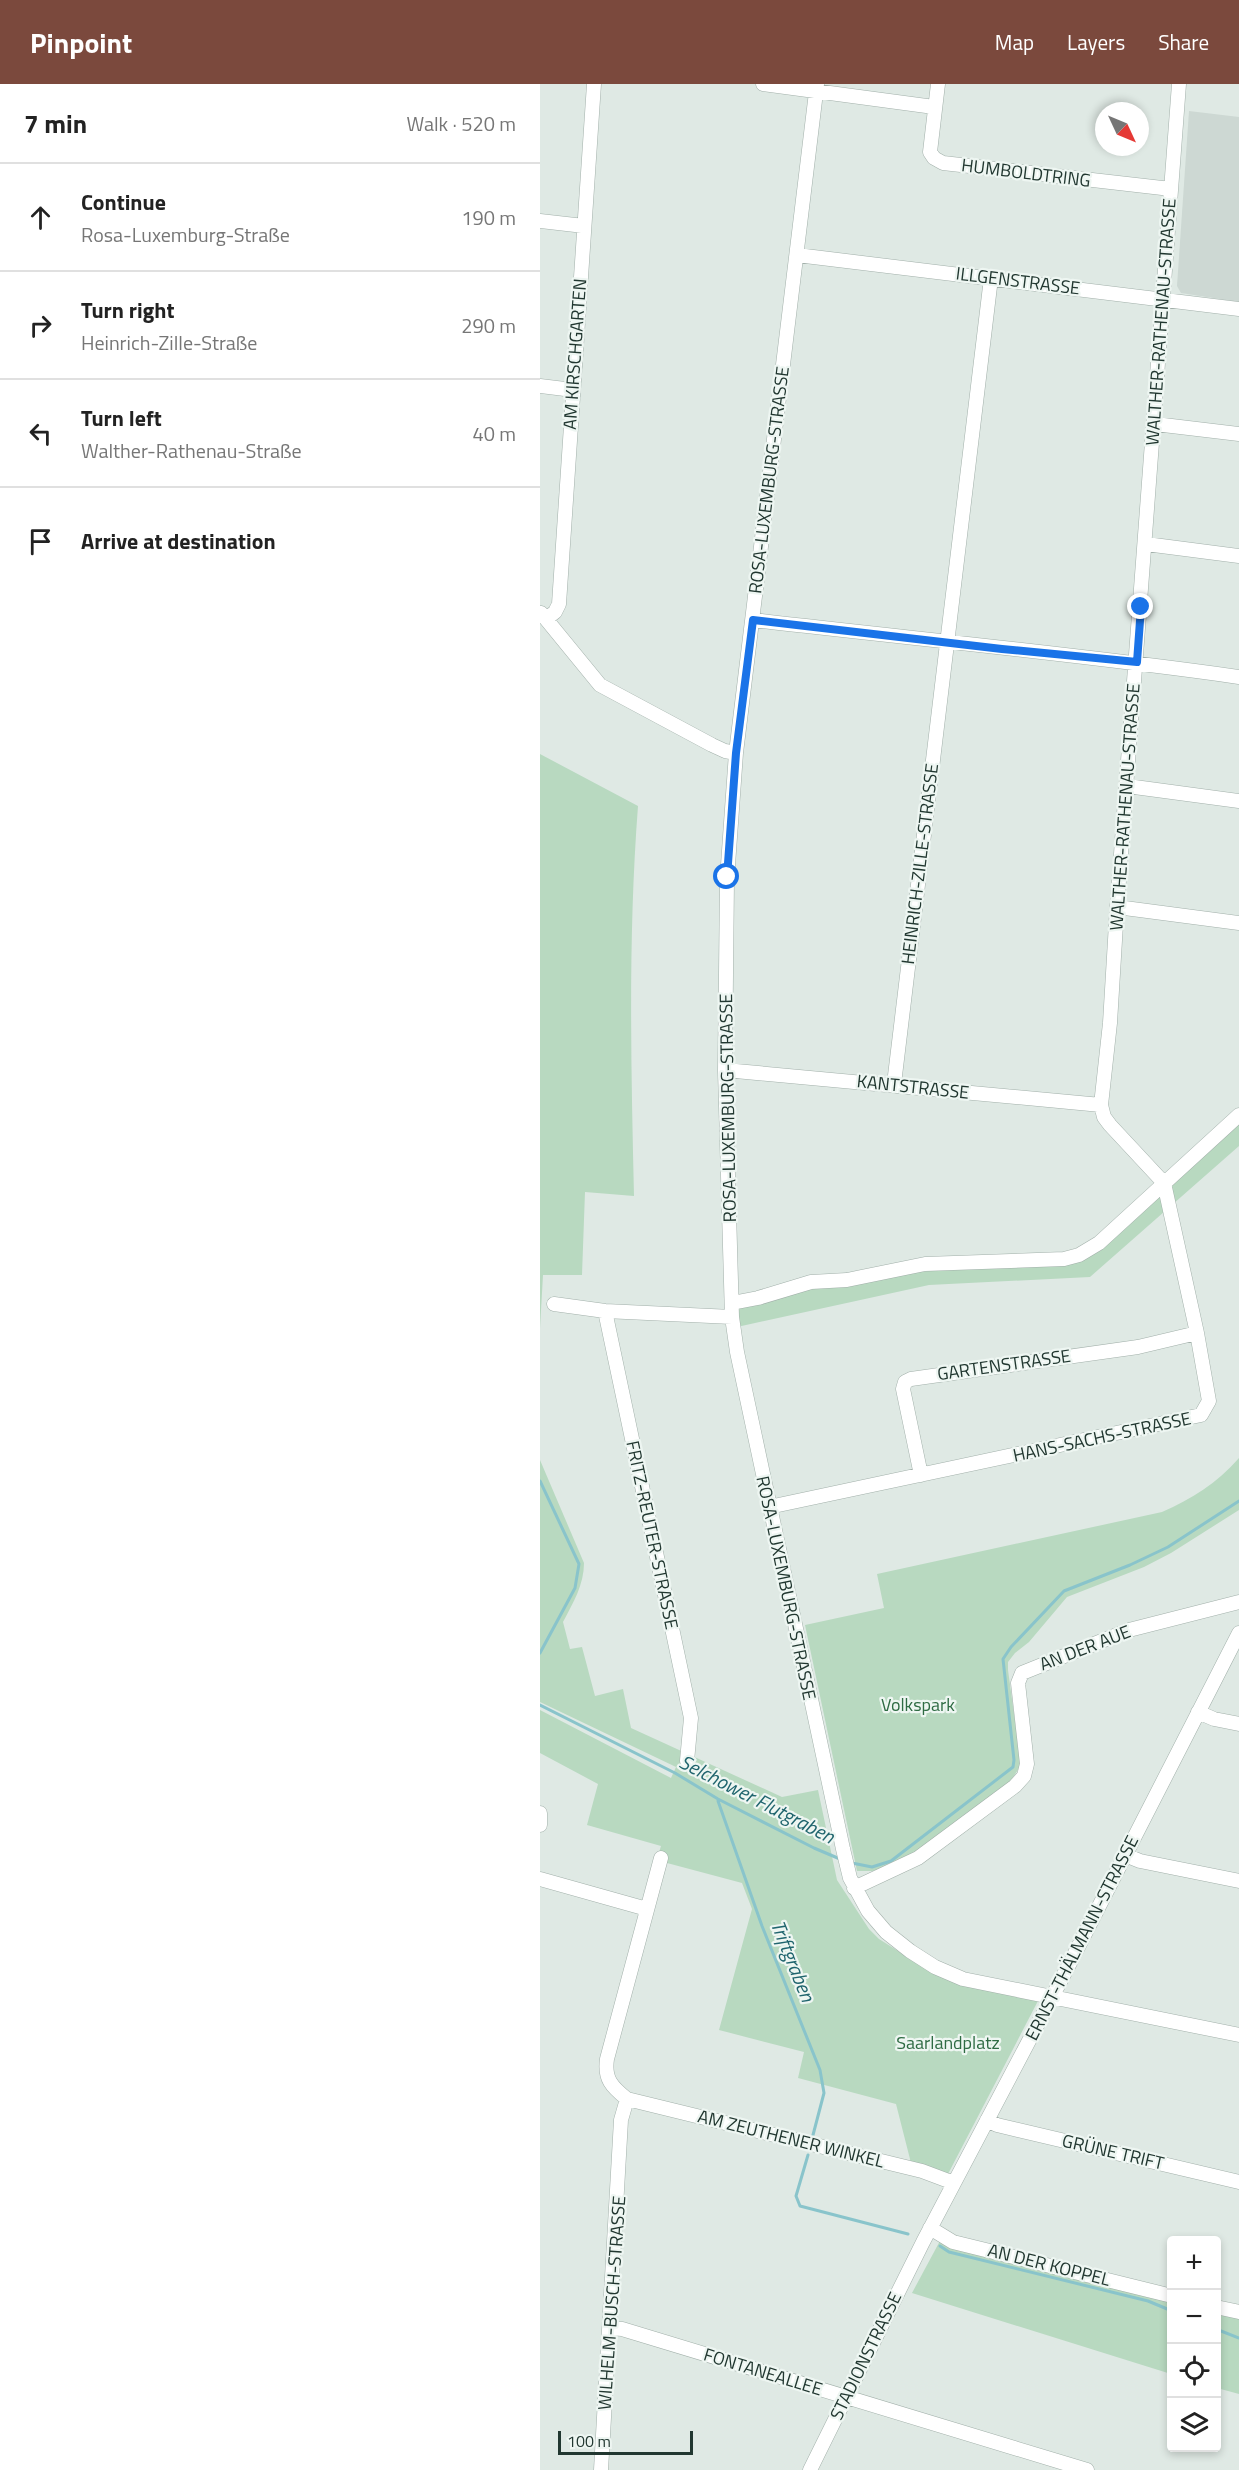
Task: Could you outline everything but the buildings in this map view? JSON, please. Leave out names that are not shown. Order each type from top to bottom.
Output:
[{"type":"street","name":"AM KIRSCHGARTEN","points":[[543,616],[555,612],[559,604],[594,84]]},
{"type":"street","points":[[763,84],[816,87],[934,107]]},
{"type":"street","name":"HUMBOLDTRING","points":[[938,84],[930,152],[934,158],[943,163],[1171,189]]},
{"type":"street","name":"WALTHER-RATHENAU-STRASSE","points":[[1101,1105],[1110,1023],[1179,84]]},
{"type":"street","name":"ROSA-LUXEMBURG-STRASSE","points":[[816,87],[736,753],[726,900],[725,1070],[732,1317],[769,1507],[843,1849],[854,1888],[868,1911],[886,1932],[929,1964],[965,1980],[1239,2035]]},
{"type":"street","points":[[540,221],[584,226]]},
{"type":"street","name":"ILLGENSTRASSE","points":[[797,255],[1239,309]]},
{"type":"street","name":"HEINRICH-ZILLE-STRASSE","points":[[894,1084],[991,278]]},
{"type":"street","points":[[540,386],[573,390]]},
{"type":"street","points":[[1155,424],[1239,434]]},
{"type":"street","points":[[1146,544],[1239,556]]},
{"type":"street","points":[[543,616],[600,685],[712,745],[736,753]]},
{"type":"street","points":[[753,620],[1137,662],[1239,677]]},
{"type":"street","points":[[1127,786],[1239,801]]},
{"type":"street","points":[[1117,907],[1239,923]]},
{"type":"street","name":"KANTSTRASSE","points":[[725,1070],[1101,1105]]},
{"type":"street","points":[[1101,1105],[1104,1117],[1110,1125],[1164,1183]]},
{"type":"street","points":[[732,1303],[758,1298],[811,1282],[847,1280],[925,1264],[1074,1256],[1099,1243],[1239,1115]]},
{"type":"street","name":"HANS-SACHS-STRASSE","points":[[769,1507],[1201,1415],[1209,1401],[1197,1333],[1164,1183]]},
{"type":"street","points":[[554,1304],[605,1311],[732,1317]]},
{"type":"street","name":"FRITZ-REUTER-STRASSE","points":[[605,1311],[690,1714],[687,1761]]},
{"type":"street","name":"GARTENSTRASSE","points":[[921,1475],[903,1389],[905,1382],[911,1379],[1138,1347],[1197,1333]]},
{"type":"street","name":"AN DER AUE","points":[[854,1888],[918,1858],[1015,1786],[1024,1776],[1027,1764],[1018,1683],[1022,1673],[1129,1630],[1239,1602]]},
{"type":"street","name":"ERNST-THÄLMANN-STRASSE","points":[[923,2242],[1239,1633]]},
{"type":"street","points":[[1198,1712],[1214,1719],[1239,1724]]},
{"type":"street","points":[[540,1813],[540,1825]]},
{"type":"street","points":[[1125,1855],[1140,1861],[1239,1881]]},
{"type":"street","points":[[627,2099],[612,2085],[606,2068],[661,1858]]},
{"type":"street","points":[[540,1879],[647,1909]]},
{"type":"street","name":"WILHELM-BUSCH-STRASSE","points":[[601,2470],[620,2172],[621,2120],[627,2099]]},
{"type":"street","name":"AM ZEUTHENER WINKEL","points":[[627,2099],[922,2171],[954,2183]]},
{"type":"street","name":"GRÜNE TRIFT","points":[[987,2120],[997,2125],[1239,2182]]},
{"type":"street","name":"AN DER KOPPEL","points":[[930,2228],[954,2242],[1167,2295]]},
{"type":"street","name":"STADIONSTRASSE","points":[[810,2470],[923,2242]]},
{"type":"street","points":[[1221,2308],[1239,2312]]},
{"type":"street","name":"FONTANEALLEE","points":[[611,2328],[622,2329],[1087,2470]]},
{"type":"shaded area","points":[[1189,111],[1239,117],[1239,302],[1181,293],[1177,286]]},
{"type":"green space","points":[[540,754],[638,806],[632,952],[631,1050],[634,1196],[585,1192],[582,1275],[543,1275],[540,1328]]},
{"type":"green space","points":[[1239,1120],[1239,1146],[1090,1277],[929,1285],[737,1327],[738,1311],[743,1305],[801,1288],[902,1273],[1076,1260]]},
{"type":"green space","name":"Volkspark","points":[[1239,1458],[1239,1510],[1171,1553],[1144,1567],[1067,1597],[1029,1642],[1008,1662],[1021,1765],[1010,1782],[910,1858],[888,1868],[857,1871],[805,1625],[884,1608],[877,1574],[1162,1512],[1204,1490]]},
{"type":"green space","name":"Saarlandplatz","points":[[540,1460],[584,1563],[580,1586],[563,1622],[570,1649],[582,1647],[595,1696],[623,1689],[631,1728],[782,1797],[818,1790],[837,1880],[869,1929],[879,1939],[933,1973],[1039,1999],[948,2174],[911,2163],[896,2104],[798,2078],[804,2052],[719,2030],[752,1909],[742,1883],[667,1863],[657,1859],[661,1846],[587,1825],[598,1784],[540,1753],[540,1710],[671,1778],[676,1767],[540,1702]]},
{"type":"green space","points":[[941,2239],[1167,2301],[1167,2373],[912,2293]]},
{"type":"green space","points":[[1221,2315],[1239,2319],[1239,2394],[1221,2389]]},
{"type":"waterway","points":[[540,1481],[579,1564],[575,1588],[540,1653]]},
{"type":"waterway","name":"Selchower Flutgraben","points":[[852,1863],[872,1867],[891,1861],[1013,1767],[1003,1659],[1011,1647],[1064,1591],[1168,1547],[1239,1501]]},
{"type":"waterway","name":"Selchower Flutgraben","points":[[540,1705],[675,1773],[718,1799],[840,1859]]},
{"type":"waterway","name":"Triftgraben","points":[[718,1801],[762,1926],[820,2070],[824,2093],[813,2135]]},
{"type":"waterway","name":"Triftgraben","points":[[808,2155],[796,2196],[800,2206],[908,2234]]},
{"type":"waterway","name":"Triftgraben","points":[[940,2246],[949,2252],[1148,2301],[1167,2309]]},
{"type":"waterway","name":"Triftgraben","points":[[1221,2331],[1239,2338]]},
{"type":"route","points":[[727,877],[736,753],[753,620],[1137,662],[1141,607]]}]
